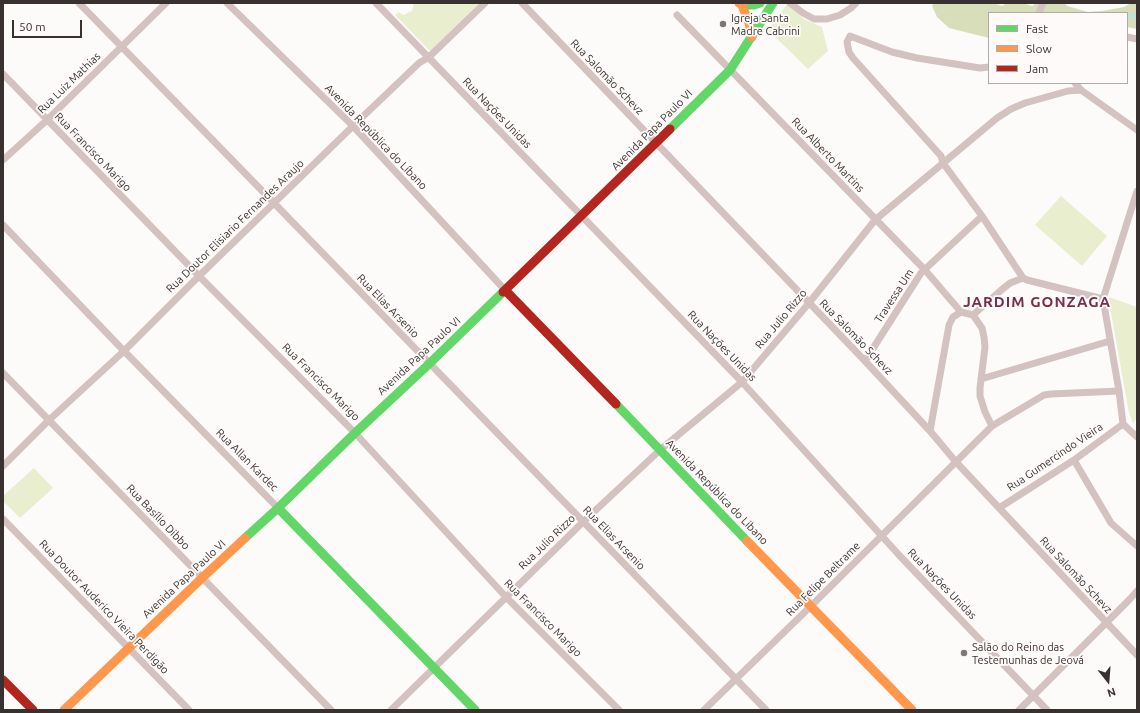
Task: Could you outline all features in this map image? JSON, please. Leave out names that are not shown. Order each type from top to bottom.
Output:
[{"type":"main road","points":[[752,37],[749,22],[741,4],[754,5],[760,3]]},
{"type":"main road","name":"Avenida Papa Paulo VI","points":[[64,710],[202,578],[278,508],[355,432],[429,364],[656,144],[730,70],[773,3]]},
{"type":"main road","name":"Avenida República do Libano","points":[[505,290],[912,710]]},
{"type":"main road","name":"Rua Allan Kardec","points":[[278,508],[475,710]]},
{"type":"main road","points":[[3,680],[33,710]]},
{"type":"street","name":"Rua Elias Arsenio","points":[[79,3],[766,710]]},
{"type":"street","name":"Rua Luiz Mathias","points":[[3,160],[122,48],[166,3]]},
{"type":"street","name":"Avenida República do Líbano","points":[[227,3],[353,126],[505,290]]},
{"type":"street","name":"Rua Nações Unidas","points":[[376,3],[742,382],[882,536],[1047,710]]},
{"type":"street","name":"Rua Doutor Elisiario Fernandes Araujo","points":[[3,466],[48,421],[124,352],[199,276],[353,126],[419,63],[429,58],[485,3]]},
{"type":"street","name":"Rua Salomão Schevz","points":[[522,3],[865,361],[930,431],[956,462],[1137,655]]},
{"type":"street","points":[[790,3],[814,19],[827,19],[840,15],[856,3]]},
{"type":"street","name":"Rua Alberto Martins","points":[[677,15],[925,270],[961,312]]},
{"type":"street","points":[[988,67],[980,68],[917,58],[892,52],[850,36],[848,38],[847,46],[849,52],[941,156],[943,163],[982,216],[1024,278],[1103,299]]},
{"type":"street","name":"Rua Francisco Marigo","points":[[3,74],[199,276],[355,432],[506,597],[619,710]]},
{"type":"street","points":[[1076,84],[1081,90],[1137,130]]},
{"type":"street","name":"Rua Julio Rizzo","points":[[391,710],[583,522],[660,450],[742,382],[809,303],[875,220],[997,118],[1011,109],[1043,97],[1068,91],[1081,90]]},
{"type":"street","points":[[1137,192],[1103,299],[1119,391],[1123,424],[1137,437]]},
{"type":"street","name":"Travessa Um","points":[[865,361],[921,273],[982,216]]},
{"type":"street","name":"Rua Allan Kardec","points":[[3,225],[124,352],[278,508]]},
{"type":"street","points":[[973,315],[1010,283],[1024,278]]},
{"type":"street","points":[[930,431],[949,325],[953,317],[961,312],[973,315],[982,328],[986,347],[980,388],[982,404],[992,426]]},
{"type":"street","points":[[982,379],[1110,341]]},
{"type":"street","name":"Rua Basílio Dibbo","points":[[3,374],[331,710]]},
{"type":"street","name":"Rua Felipe Beltrame","points":[[704,710],[992,426],[1044,395],[1119,391]]},
{"type":"street","name":"Rua Gumercindo Vieira","points":[[999,508],[1074,460],[1123,424]]},
{"type":"street","points":[[1074,460],[1111,523],[1137,546]]},
{"type":"street","name":"Rua Doutor Auderico Vieira Perdigão","points":[[3,519],[189,710]]},
{"type":"street","points":[[1019,710],[1137,591]]},
{"type":"street","points":[[1129,600],[1137,596]]},
{"type":"green space","points":[[414,3],[481,3],[431,52],[395,15],[399,12],[403,15],[412,11]]},
{"type":"green space","points":[[934,3],[993,3],[1002,6],[1007,3],[1022,3],[1032,6],[1037,3],[1065,3],[1067,6],[1088,12],[988,12],[988,38],[949,28],[937,17],[932,6]]},
{"type":"green space","points":[[1131,3],[1137,3],[1137,29],[1128,27],[1128,12],[1088,12],[1124,7]]},
{"type":"green space","points":[[787,4],[804,19],[822,27],[828,51],[808,69],[768,30]]},
{"type":"green space","points":[[1061,196],[1107,236],[1082,266],[1035,225]]},
{"type":"green space","points":[[1109,297],[1137,307],[1137,417],[1133,424],[1129,413]]},
{"type":"green space","points":[[34,468],[53,488],[20,518],[3,501],[3,496]]},
{"type":"waterway","points":[[1128,15],[1137,16]]},
{"type":"traffic: fast","points":[[742,5],[754,5],[760,3]]},
{"type":"traffic: fast","points":[[670,129],[730,70],[773,3]]},
{"type":"traffic: fast","points":[[245,538],[503,292]]},
{"type":"traffic: fast","points":[[616,404],[747,541]]},
{"type":"traffic: fast","points":[[278,508],[475,710]]},
{"type":"traffic: slow","points":[[739,3],[742,5],[749,23],[752,37]]},
{"type":"traffic: slow","points":[[64,710],[245,538]]},
{"type":"traffic: slow","points":[[747,541],[912,710]]},
{"type":"traffic: jam","points":[[503,292],[670,129]]},
{"type":"traffic: jam","points":[[505,290],[616,404]]},
{"type":"traffic: jam","points":[[3,680],[33,710]]},
{"type":"place","name":"Igreja Santa Madre Cabrini","points":[[723,24]]},
{"type":"place","name":"Salão do Reino das Testemunhas de Jeová","points":[[964,653]]},
{"type":"district","name":"JARDIM GONZAGA","points":[[1037,302]]}]
